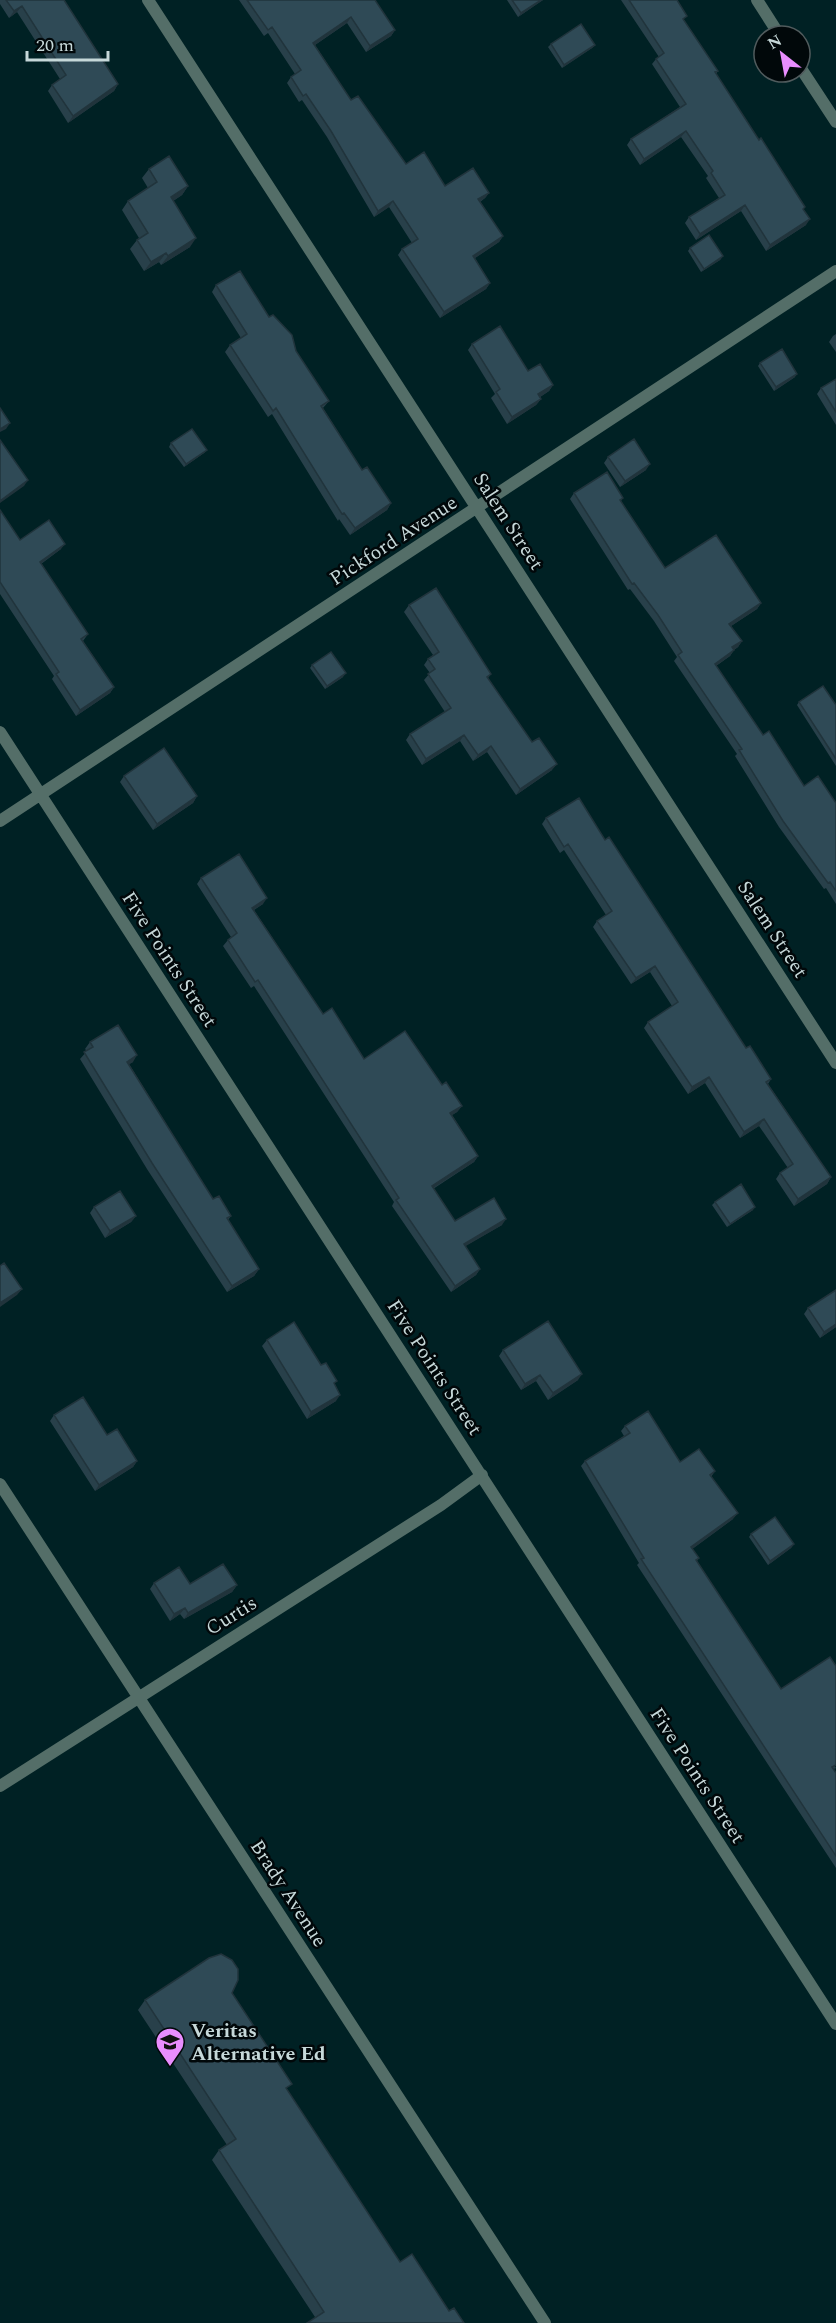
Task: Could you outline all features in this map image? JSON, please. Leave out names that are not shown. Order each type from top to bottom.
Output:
[{"type":"street","name":"Salem Street","points":[[148,0],[836,1064]]},
{"type":"street","points":[[757,0],[772,24]]},
{"type":"street","points":[[811,84],[836,122]]},
{"type":"street","name":"Pickford Avenue","points":[[0,821],[836,271]]},
{"type":"street","name":"Five Points Street","points":[[0,732],[836,2024]]},
{"type":"street","name":"Curtis","points":[[0,1786],[441,1505],[482,1475]]},
{"type":"street","name":"Brady Avenue","points":[[0,1484],[545,2323]]},
{"type":"building","points":[[6,0],[64,0],[118,84],[73,116],[52,85],[66,75],[22,6],[14,11]]},
{"type":"building","points":[[247,0],[375,0],[395,30],[370,46],[351,17],[313,43],[351,100],[358,96],[406,164],[424,152],[445,186],[473,168],[489,193],[478,199],[503,236],[473,256],[490,283],[444,312],[402,249],[418,239],[393,201],[378,211],[331,131],[306,94],[303,96],[291,77],[301,70],[272,27],[268,30]]},
{"type":"building","points":[[512,0],[541,0],[521,13]]},
{"type":"building","points":[[629,0],[677,0],[687,16],[683,19],[718,71],[715,72],[759,140],[761,138],[805,207],[803,209],[810,219],[770,245],[745,205],[700,234],[689,217],[725,195],[711,173],[713,171],[686,131],[644,159],[631,139],[686,104],[656,59],[664,53]]},
{"type":"building","points":[[581,24],[595,45],[564,65],[551,44]]},
{"type":"building","points":[[169,156],[188,186],[171,197],[196,238],[168,256],[166,253],[151,262],[137,240],[148,233],[128,201],[157,182],[149,169]]},
{"type":"building","points":[[709,235],[723,256],[704,269],[690,248]]},
{"type":"building","points":[[240,271],[269,317],[273,315],[292,335],[296,351],[329,401],[321,406],[362,470],[367,467],[391,503],[355,528],[344,513],[342,514],[276,408],[273,411],[230,345],[247,334],[216,285]]},
{"type":"building","points":[[500,326],[528,371],[540,364],[553,385],[538,394],[541,399],[512,417],[496,392],[500,389],[472,344]]},
{"type":"building","points":[[782,349],[797,374],[776,387],[760,363]]},
{"type":"building","points":[[836,379],[836,412],[821,388]]},
{"type":"building","points":[[0,408],[10,423],[0,429]]},
{"type":"building","points":[[192,429],[207,450],[186,464],[171,443]]},
{"type":"building","points":[[634,439],[650,464],[625,481],[608,457]]},
{"type":"building","points":[[0,440],[28,480],[0,501]]},
{"type":"building","points":[[607,472],[623,498],[620,500],[665,568],[716,535],[761,603],[729,624],[742,641],[732,647],[734,650],[715,664],[763,735],[769,731],[804,786],[818,776],[836,803],[836,891],[783,821],[739,750],[742,749],[678,655],[682,652],[658,615],[634,583],[632,584],[574,493]]},
{"type":"building","points":[[0,510],[20,540],[49,520],[65,544],[40,562],[88,634],[81,639],[114,687],[80,710],[56,674],[59,672],[0,582]]},
{"type":"building","points":[[436,588],[491,674],[487,677],[532,742],[539,738],[557,764],[520,789],[491,746],[478,755],[464,735],[426,759],[410,734],[451,708],[428,674],[435,669],[428,659],[439,652],[409,605]]},
{"type":"building","points":[[331,652],[346,673],[327,686],[312,665]]},
{"type":"building","points":[[823,686],[836,705],[836,759],[799,702]]},
{"type":"building","points":[[164,748],[197,796],[157,824],[124,776]]},
{"type":"building","points":[[579,798],[605,840],[609,837],[746,1048],[750,1046],[771,1079],[766,1082],[831,1177],[798,1199],[780,1173],[793,1164],[764,1119],[744,1132],[709,1077],[692,1087],[648,1022],[678,1002],[655,966],[636,978],[597,921],[612,911],[568,844],[564,847],[546,818]]},
{"type":"building","points":[[239,854],[267,898],[252,908],[323,1014],[332,1008],[364,1059],[405,1031],[442,1085],[446,1082],[462,1106],[450,1113],[478,1156],[432,1186],[455,1221],[494,1198],[506,1219],[464,1244],[480,1269],[455,1286],[396,1200],[399,1198],[258,980],[255,982],[228,940],[237,933],[201,878]]},
{"type":"building","points":[[118,1025],[137,1055],[127,1062],[213,1199],[219,1196],[231,1216],[227,1218],[259,1269],[232,1286],[152,1163],[84,1052],[93,1047],[90,1042]]},
{"type":"building","points":[[741,1184],[755,1207],[730,1224],[715,1202]]},
{"type":"building","points":[[120,1191],[136,1216],[110,1231],[94,1207]]},
{"type":"building","points":[[4,1263],[22,1289],[0,1303],[0,1266]]},
{"type":"building","points":[[836,1290],[836,1324],[824,1332],[808,1308]]},
{"type":"building","points":[[548,1321],[582,1374],[553,1393],[540,1375],[525,1384],[503,1350]]},
{"type":"building","points":[[294,1322],[321,1365],[326,1363],[337,1381],[334,1383],[340,1395],[311,1412],[267,1340]]},
{"type":"building","points":[[83,1397],[107,1435],[117,1429],[137,1461],[99,1485],[54,1415]]},
{"type":"building","points":[[648,1411],[680,1462],[699,1449],[715,1471],[710,1475],[738,1513],[691,1547],[699,1558],[696,1560],[781,1689],[830,1657],[836,1666],[836,1765],[832,1767],[836,1773],[836,1856],[641,1559],[644,1558],[585,1461],[630,1433],[625,1426]]},
{"type":"building","points":[[775,1517],[794,1544],[770,1561],[751,1534]]},
{"type":"building","points":[[223,1564],[237,1585],[188,1613],[185,1608],[174,1614],[154,1583],[179,1567],[190,1584]]},
{"type":"building","points":[[221,1954],[232,1960],[238,1969],[238,1980],[232,1993],[292,2084],[286,2088],[400,2262],[412,2254],[449,2311],[454,2308],[464,2323],[307,2323],[324,2312],[219,2150],[236,2139],[145,2000],[209,1958]]},
{"type":"place","name":"Veritas Alternative Ed","points":[[170,2068]]}]
